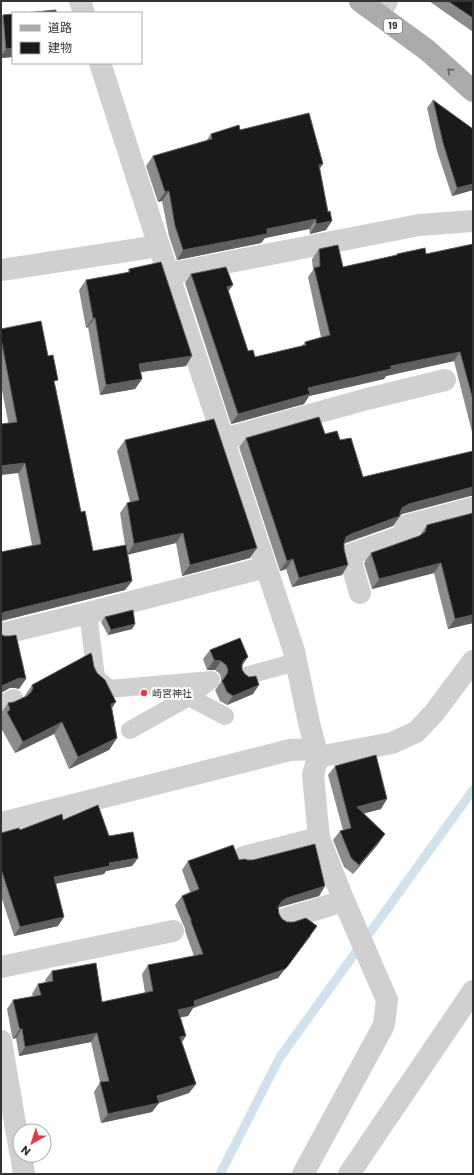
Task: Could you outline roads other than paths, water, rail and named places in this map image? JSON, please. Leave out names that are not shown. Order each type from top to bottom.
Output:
[{"type":"main road","name":"19","points":[[360,1],[427,50],[473,92]]},
{"type":"street","points":[[80,1],[84,12]]},
{"type":"street","points":[[100,64],[168,274],[294,651],[317,753],[313,775],[319,838],[346,906],[387,1000],[384,1025],[303,1174]]},
{"type":"street","points":[[168,274],[419,225],[473,221]]},
{"type":"street","points":[[1,270],[159,246]]},
{"type":"street","points":[[223,439],[367,399],[445,380]]},
{"type":"street","points":[[360,593],[349,555],[408,534],[405,526],[473,508]]},
{"type":"street","points":[[1,634],[266,567]]},
{"type":"street","points":[[1,823],[290,750],[317,753],[392,743],[416,732],[434,712],[473,661]]},
{"type":"street","points":[[244,858],[319,838]]},
{"type":"street","points":[[284,920],[346,906]]},
{"type":"street","points":[[1,967],[173,932]]},
{"type":"street","points":[[349,1174],[473,992]]},
{"type":"street","points":[[1,1041],[15,1123]]},
{"type":"street","points":[[22,1163],[24,1174]]},
{"type":"lane","points":[[88,613],[96,677],[109,689],[211,680],[189,697],[130,730]]},
{"type":"lane","points":[[245,676],[296,662]]},
{"type":"lane","points":[[189,697],[225,716]]},
{"type":"waterway","points":[[220,1174],[280,1057],[473,790]]},
{"type":"place","name":"崎宮神社","points":[[144,693]]}]
